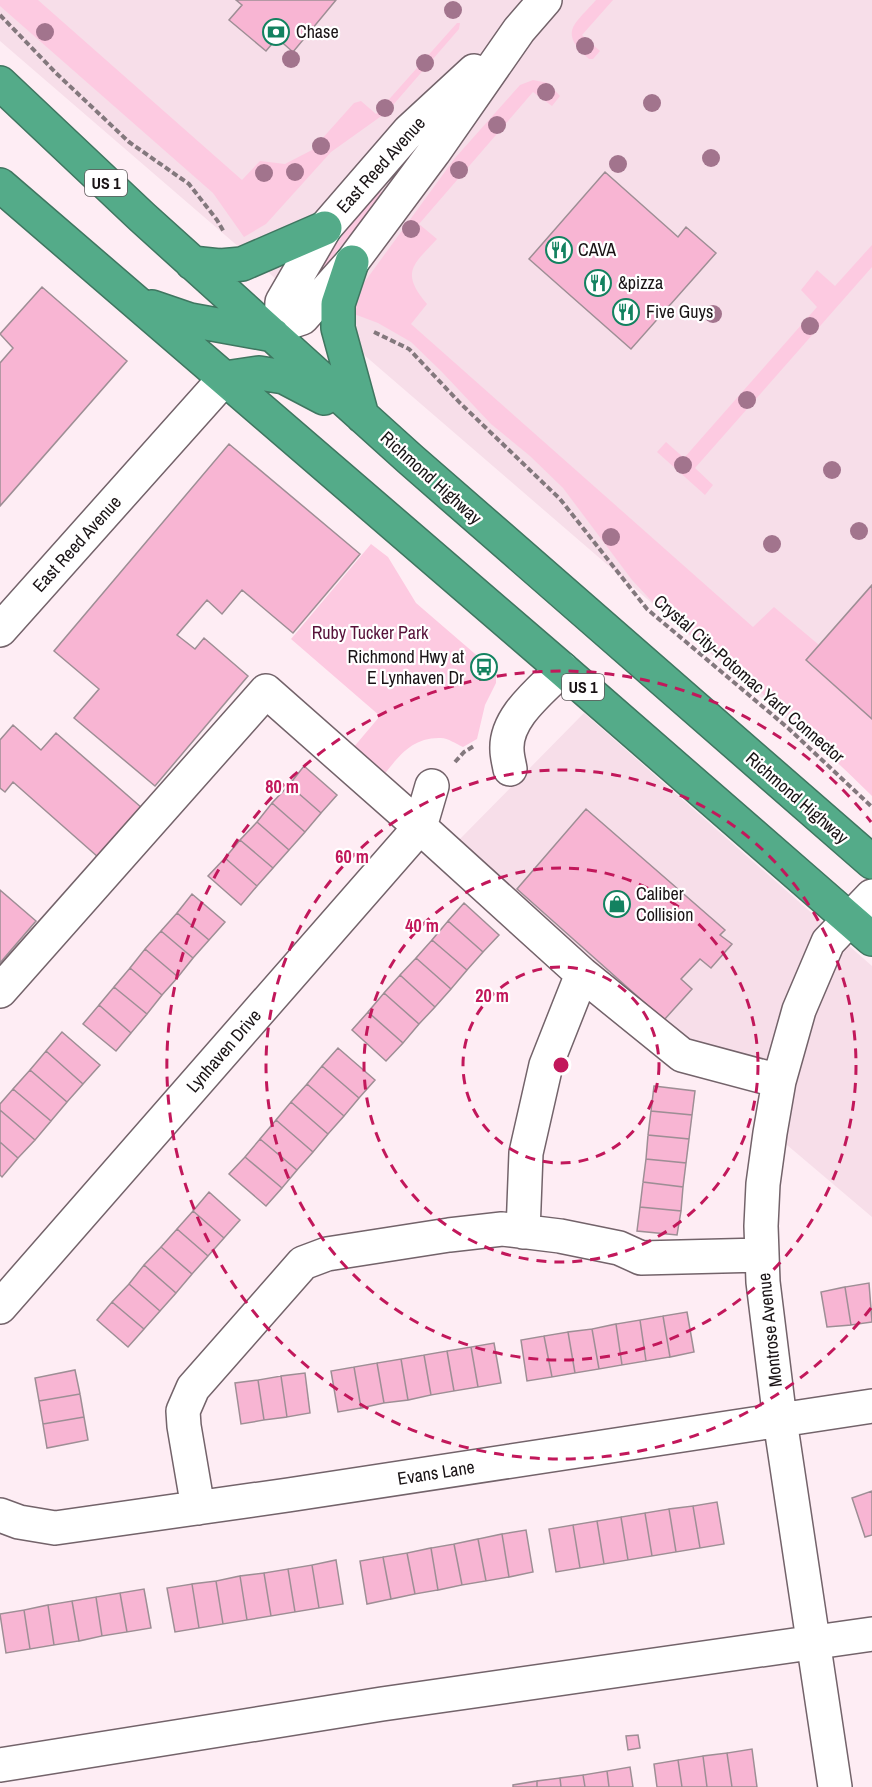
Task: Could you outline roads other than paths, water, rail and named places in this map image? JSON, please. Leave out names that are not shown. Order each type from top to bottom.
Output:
[{"type":"highway","name":"Richmond Highway","points":[[0,83],[192,263],[277,330],[363,417],[872,862]]},
{"type":"highway","name":"US 1","points":[[0,185],[225,378],[256,388],[291,437],[860,929]]},
{"type":"highway","points":[[192,263],[220,266],[242,264],[325,228]]},
{"type":"highway","points":[[352,262],[338,304],[338,328],[363,417]]},
{"type":"highway","points":[[217,284],[227,328],[225,378]]},
{"type":"highway","points":[[133,300],[190,320],[227,328],[277,330],[256,388]]},
{"type":"highway","points":[[256,388],[284,377],[363,417]]},
{"type":"street","name":"East Reed Avenue","points":[[277,330],[282,302],[325,228],[409,131],[519,30],[546,0]]},
{"type":"street","name":"East Reed Avenue","points":[[277,330],[302,318],[352,262],[434,152],[519,30]]},
{"type":"street","name":"East Reed Avenue","points":[[0,630],[225,378]]},
{"type":"street","points":[[510,769],[506,748],[511,729],[521,711],[562,669]]},
{"type":"street","points":[[0,991],[266,692],[420,826],[582,974],[682,1055],[779,1081]]},
{"type":"street","name":"Lynhaven Drive","points":[[0,1307],[420,826],[432,786]]},
{"type":"street","name":"Montrose Avenue","points":[[835,1787],[780,1420],[763,1282],[763,1184],[779,1081],[799,1010],[828,942],[860,929],[872,896]]},
{"type":"street","points":[[523,1232],[526,1153],[546,1065],[582,974]]},
{"type":"street","points":[[198,1508],[183,1411],[193,1388],[303,1263],[327,1254],[502,1229],[560,1236],[619,1248],[641,1257],[762,1255]]},
{"type":"street","name":"Evans Lane","points":[[0,1515],[19,1522],[56,1528],[872,1406]]},
{"type":"street","points":[[0,1765],[382,1704],[872,1634]]},
{"type":"place","name":"Chase","points":[[276,32]]},
{"type":"place","name":"CAVA","points":[[559,250]]},
{"type":"place","name":"&pizza","points":[[598,283]]},
{"type":"place","name":"Five Guys","points":[[626,312]]},
{"type":"place","name":"Richmond Hwy at E Lynhaven Dr","points":[[484,667]]},
{"type":"place","name":"Caliber Collision","points":[[617,904]]},
{"type":"park label","name":"Ruby Tucker Park","points":[[370,633]]}]
